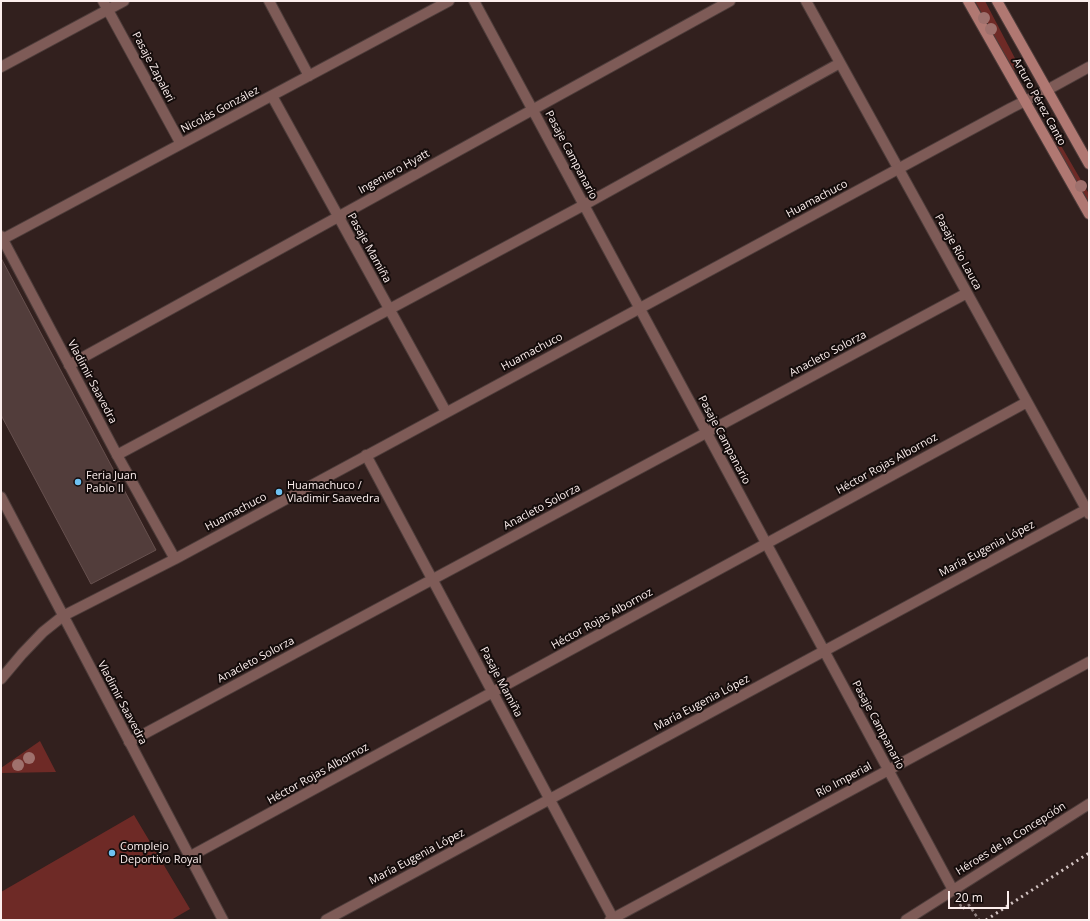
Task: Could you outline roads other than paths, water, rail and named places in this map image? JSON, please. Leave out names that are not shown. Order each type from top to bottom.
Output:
[{"type":"main road","name":"Arturo Pérez Canto","points":[[968,1],[1089,214]]},
{"type":"main road","name":"Arturo Pérez Canto","points":[[997,1],[1089,164]]},
{"type":"street","points":[[1,67],[106,5],[124,1]]},
{"type":"street","points":[[268,1],[309,76]]},
{"type":"street","name":"Pasaje Campanario","points":[[474,1],[953,890]]},
{"type":"street","name":"Ingeniero Hyatt","points":[[69,365],[730,1]]},
{"type":"street","name":"Pasaje Río Lauca","points":[[806,1],[1088,511]]},
{"type":"street","name":"Nicolás González","points":[[2,238],[272,96],[444,2]]},
{"type":"street","name":"Pasaje Zapaleri","points":[[106,5],[181,144]]},
{"type":"street","points":[[117,455],[584,205],[840,63]]},
{"type":"street","name":"Huamachuco","points":[[1,678],[43,632],[63,616],[175,559],[1089,67]]},
{"type":"street","name":"Pasaje Mamiña","points":[[272,96],[446,412]]},
{"type":"street","name":"Vladimir Saavedra","points":[[2,238],[117,455],[175,559]]},
{"type":"street","name":"Anacleto Solorza","points":[[129,742],[967,293]]},
{"type":"street","name":"Héctor Rojas Albornoz","points":[[190,857],[1027,402]]},
{"type":"street","name":"Pasaje Mamiña","points":[[366,455],[613,919]]},
{"type":"street","name":"Vladimir Saavedra","points":[[1,497],[223,920]]},
{"type":"street","name":"María Eugenia López","points":[[326,920],[824,651],[1088,511]]},
{"type":"street","name":"Río Imperial","points":[[613,919],[1089,662]]},
{"type":"street","name":"Héroes de la Concepción","points":[[906,920],[1089,804]]},
{"type":"railway","points":[[986,920],[1089,853]]},
{"type":"place","name":"Feria Juan Pablo II","points":[[78,482]]},
{"type":"place","name":"Huamachuco / Vladimir Saavedra","points":[[279,492]]},
{"type":"place","name":"Complejo Deportivo Royal","points":[[112,853]]}]
